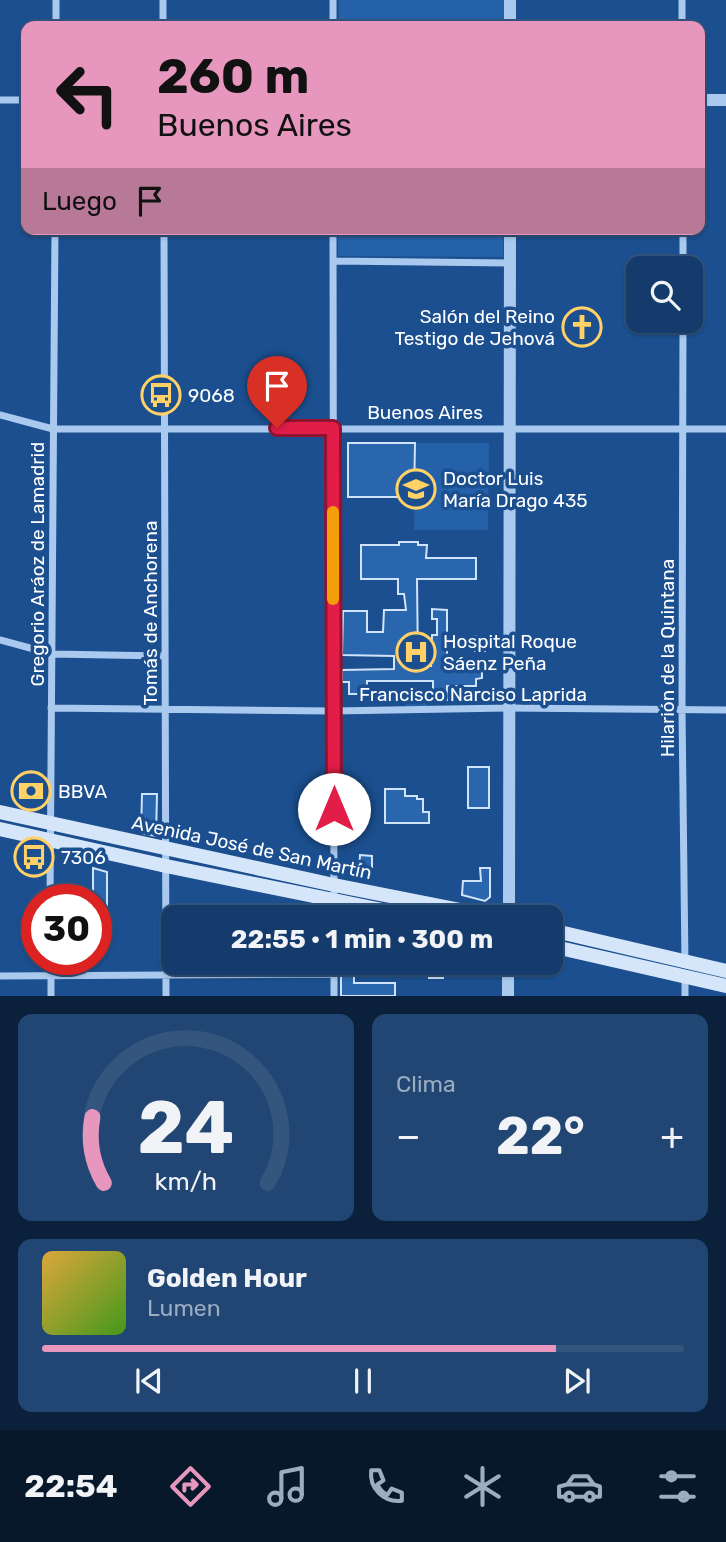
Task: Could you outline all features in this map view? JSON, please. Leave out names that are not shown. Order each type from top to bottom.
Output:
[{"type":"main road","name":"Avenida José de San Martín","points":[[0,812],[435,905]]},
{"type":"main road","name":"Avenida José de San Martín","points":[[0,829],[355,905]]},
{"type":"main road","points":[[563,933],[726,971]]},
{"type":"main road","points":[[563,949],[726,986]]},
{"type":"street","points":[[56,0],[56,21]]},
{"type":"street","points":[[163,0],[163,21]]},
{"type":"street","points":[[333,0],[333,21]]},
{"type":"street","points":[[510,0],[510,21]]},
{"type":"street","points":[[682,0],[682,21]]},
{"type":"street","points":[[0,100],[21,100]]},
{"type":"street","points":[[705,100],[726,100]]},
{"type":"street","name":"Gregorio Aráoz de Lamadrid","points":[[50,884],[55,235]]},
{"type":"street","name":"Tomás de Anchorena","points":[[164,235],[166,996]]},
{"type":"street","points":[[333,235],[335,905]]},
{"type":"street","points":[[509,905],[510,235]]},
{"type":"street","points":[[683,235],[683,256]]},
{"type":"street","points":[[333,261],[509,263]]},
{"type":"street","name":"Hilarión de la Quintana","points":[[683,333],[682,710],[685,996]]},
{"type":"street","name":"Buenos Aires","points":[[0,415],[53,429],[726,429]]},
{"type":"street","points":[[0,640],[52,654],[164,656]]},
{"type":"street","name":"Francisco Narciso Laprida","points":[[51,708],[333,711],[508,708],[726,710]]},
{"type":"street","points":[[0,976],[250,975]]},
{"type":"street","points":[[334,975],[334,996]]},
{"type":"street","points":[[508,975],[508,996]]},
{"type":"street","points":[[51,976],[51,996]]},
{"type":"shaded area","points":[[339,0],[504,0],[504,21],[339,21]]},
{"type":"shaded area","points":[[338,235],[503,235],[503,257],[338,256]]},
{"type":"shaded area","points":[[415,443],[489,443],[488,530],[414,530]]},
{"type":"shaded area","points":[[411,691],[426,694],[427,706],[406,706],[406,698]]},
{"type":"building","name":"Salón del Reino Testigo de Jehová","points":[[572,320],[593,320],[592,334],[573,333]]},
{"type":"building","points":[[348,443],[415,443],[414,497],[348,497]]},
{"type":"building","points":[[399,542],[427,545],[426,558],[476,558],[476,579],[417,579],[418,666],[431,666],[432,635],[437,635],[437,619],[432,619],[432,609],[447,610],[447,671],[482,671],[482,678],[476,679],[476,686],[447,686],[447,700],[437,700],[437,695],[433,695],[433,681],[367,681],[367,694],[349,694],[349,682],[342,682],[342,670],[394,669],[394,656],[342,655],[343,611],[367,611],[367,632],[383,632],[384,610],[406,610],[404,594],[398,594],[398,579],[361,579],[361,545],[399,545]]},
{"type":"building","points":[[475,636],[485,636],[485,651],[475,651]]},
{"type":"building","points":[[468,767],[489,767],[489,808],[468,808]]},
{"type":"building","name":"BBVA","points":[[45,778],[33,806],[19,803],[24,779]]},
{"type":"building","points":[[385,789],[405,789],[405,796],[423,799],[423,812],[429,812],[429,823],[385,823]]},
{"type":"building","points":[[142,794],[157,794],[156,836],[141,833]]},
{"type":"building","points":[[360,855],[372,856],[372,875],[359,872]]},
{"type":"building","points":[[93,868],[107,872],[107,884],[93,884]]},
{"type":"building","points":[[480,868],[490,868],[490,897],[485,901],[462,895],[463,881],[481,881]]},
{"type":"building","points":[[341,975],[354,975],[354,983],[395,983],[395,996],[341,996]]},
{"type":"building","points":[[429,975],[443,975],[443,978],[429,978]]},
{"type":"slow traffic","points":[[333,512],[333,599]]},
{"type":"place","name":"Salón del Reino Testigo de Jehová","points":[[582,327]]},
{"type":"place","name":"9068","points":[[161,395]]},
{"type":"place","name":"Doctor Luis María Drago 435","points":[[416,489]]},
{"type":"place","name":"Hospital Roque Sáenz Peña","points":[[416,652]]},
{"type":"place","name":"BBVA","points":[[31,791]]},
{"type":"place","name":"7306","points":[[34,857]]},
{"type":"route","points":[[277,428],[333,428],[334,809]]}]
